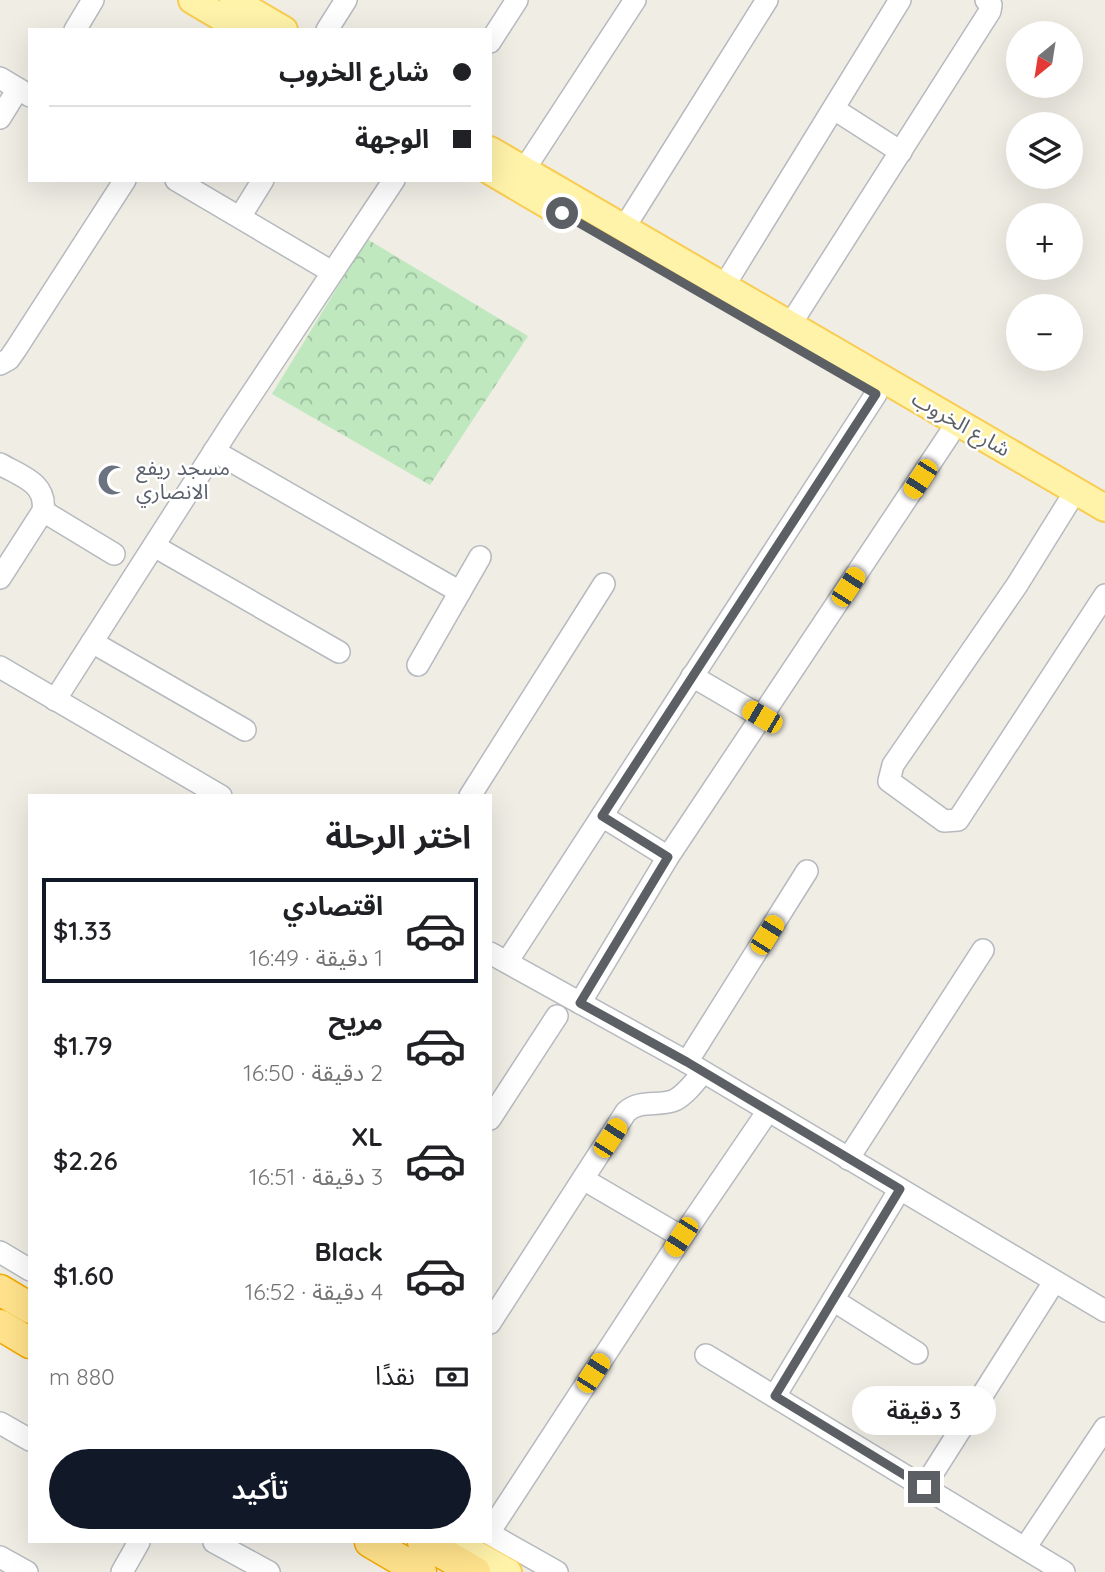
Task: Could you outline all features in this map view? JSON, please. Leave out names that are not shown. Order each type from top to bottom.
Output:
[{"type":"highway","points":[[0,1290],[28,1307]]},
{"type":"highway","points":[[0,1325],[28,1342]]},
{"type":"highway","points":[[372,1543],[421,1572]]},
{"type":"highway","points":[[425,1543],[475,1572]]},
{"type":"main road","points":[[192,0],[240,28]]},
{"type":"main road","points":[[233,0],[281,28]]},
{"type":"main road","name":"شارع الخروب","points":[[492,151],[1105,508]]},
{"type":"main road","name":"شارع الخروب","points":[[492,173],[1105,525]]},
{"type":"main road","points":[[362,1543],[406,1572]]},
{"type":"main road","points":[[456,1543],[508,1572]]},
{"type":"street","points":[[76,28],[93,0]]},
{"type":"street","points":[[328,28],[346,0]]},
{"type":"street","points":[[492,39],[517,0]]},
{"type":"street","points":[[524,170],[635,0]]},
{"type":"street","points":[[624,228],[768,0]]},
{"type":"street","points":[[724,286],[901,0]]},
{"type":"street","points":[[790,325],[990,11],[991,5],[986,0]]},
{"type":"street","points":[[0,118],[16,88]]},
{"type":"street","points":[[834,109],[901,152]]},
{"type":"street","points":[[0,364],[9,359],[16,349],[124,182]]},
{"type":"street","points":[[179,182],[332,272]]},
{"type":"street","points":[[240,218],[262,182]]},
{"type":"street","points":[[55,700],[214,451],[393,182]]},
{"type":"street","points":[[876,394],[602,816],[498,957],[695,1067],[1105,1311]]},
{"type":"street","points":[[580,1003],[668,857],[949,435]]},
{"type":"street","points":[[214,451],[460,592]]},
{"type":"street","points":[[0,464],[40,489],[44,499],[43,511],[0,578]]},
{"type":"street","points":[[1068,503],[1017,585],[892,765],[889,781],[944,821],[958,820],[1105,594]]},
{"type":"street","points":[[43,511],[114,554]]},
{"type":"street","points":[[154,546],[339,652]]},
{"type":"street","points":[[418,666],[480,557]]},
{"type":"street","points":[[471,794],[604,584]]},
{"type":"street","points":[[92,642],[245,730]]},
{"type":"street","points":[[0,667],[218,794]]},
{"type":"street","points":[[692,676],[762,717]]},
{"type":"street","points":[[602,816],[668,857]]},
{"type":"street","points":[[492,1320],[630,1108],[677,1099],[807,871]]},
{"type":"street","points":[[848,1159],[983,950]]},
{"type":"street","points":[[492,1116],[557,1016]]},
{"type":"street","points":[[492,1529],[681,1237],[768,1111]]},
{"type":"street","points":[[583,1178],[681,1237]]},
{"type":"street","points":[[775,1396],[900,1189]]},
{"type":"street","points":[[0,1252],[28,1269]]},
{"type":"street","points":[[924,1487],[1054,1282]]},
{"type":"street","points":[[833,1300],[917,1353]]},
{"type":"street","points":[[706,1354],[1064,1572]]},
{"type":"street","points":[[0,1423],[28,1439]]},
{"type":"street","points":[[1026,1548],[1105,1428]]},
{"type":"street","points":[[492,1533],[556,1572]]},
{"type":"street","points":[[122,1572],[138,1543]]},
{"type":"street","points":[[216,1543],[258,1570]]},
{"type":"street","points":[[0,1557],[27,1572]]},
{"type":"green space","points":[[367,239],[528,336],[430,485],[272,394]]},
{"type":"place","name":"مسجد ريفع الانصاري","points":[[113,480]]},
{"type":"route","points":[[562,213],[876,394],[602,816],[668,857],[580,1003],[687,1062],[900,1189],[775,1396],[924,1487]]}]
